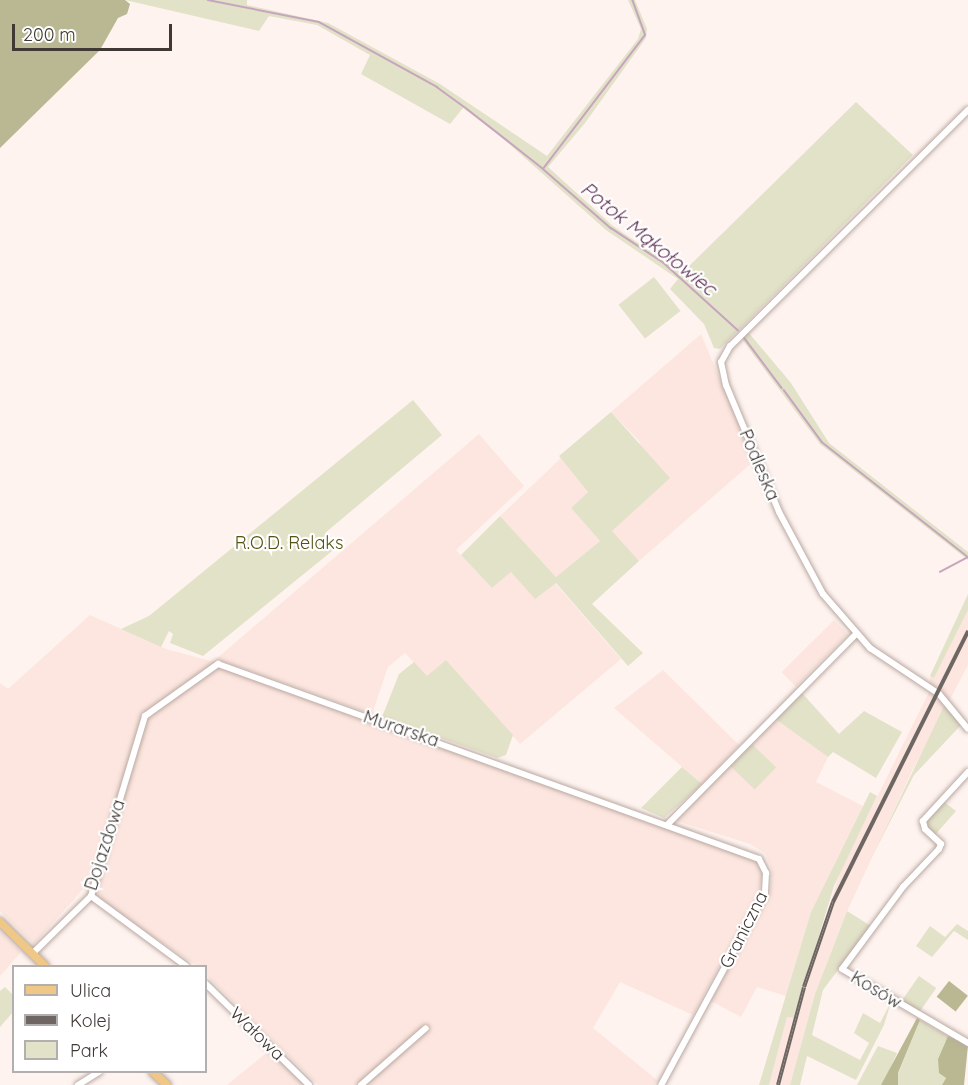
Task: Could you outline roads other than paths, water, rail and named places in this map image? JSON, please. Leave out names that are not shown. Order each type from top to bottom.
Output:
[{"type":"main road","points":[[0,922],[44,965]]},
{"type":"main road","points":[[155,1073],[167,1085]]},
{"type":"street","name":"Podleska","points":[[856,634],[823,594],[779,512],[726,385],[721,362],[730,346],[968,110]]},
{"type":"street","points":[[668,824],[856,634],[939,694],[968,729]]},
{"type":"street","name":"Murarska","points":[[145,716],[218,664],[668,824]]},
{"type":"street","name":"Dojazdowa","points":[[32,954],[91,896],[145,716]]},
{"type":"street","name":"Kosów","points":[[968,772],[924,819],[923,826],[941,846],[903,887],[842,969],[968,1043]]},
{"type":"street","name":"Graniczna","points":[[661,1085],[765,893],[767,882],[763,866],[750,854],[668,824]]},
{"type":"street","points":[[91,896],[185,965]]},
{"type":"street","name":"Wałowa","points":[[207,985],[309,1085]]},
{"type":"street","points":[[362,1085],[426,1028]]},
{"type":"street","points":[[78,1085],[96,1073]]},
{"type":"waterway","name":"Potok Mąkołowiec","points":[[208,0],[319,22],[437,87],[465,107]]},
{"type":"waterway","points":[[543,169],[645,35],[632,0]]},
{"type":"waterway","name":"Potok Mąkołowiec","points":[[466,108],[541,167]]},
{"type":"waterway","name":"Potok Mąkołowiec","points":[[541,167],[611,228],[664,263],[738,330]]},
{"type":"waterway","name":"Potok Mąkołowiec","points":[[743,336],[782,388]]},
{"type":"waterway","name":"Potok Mąkołowiec","points":[[784,390],[822,442],[968,557]]},
{"type":"waterway","points":[[940,572],[966,558]]},
{"type":"railway","points":[[778,1085],[804,987],[833,902],[968,631]]},
{"type":"park label","name":"R.O.D. Relaks","points":[[289,543]]}]
